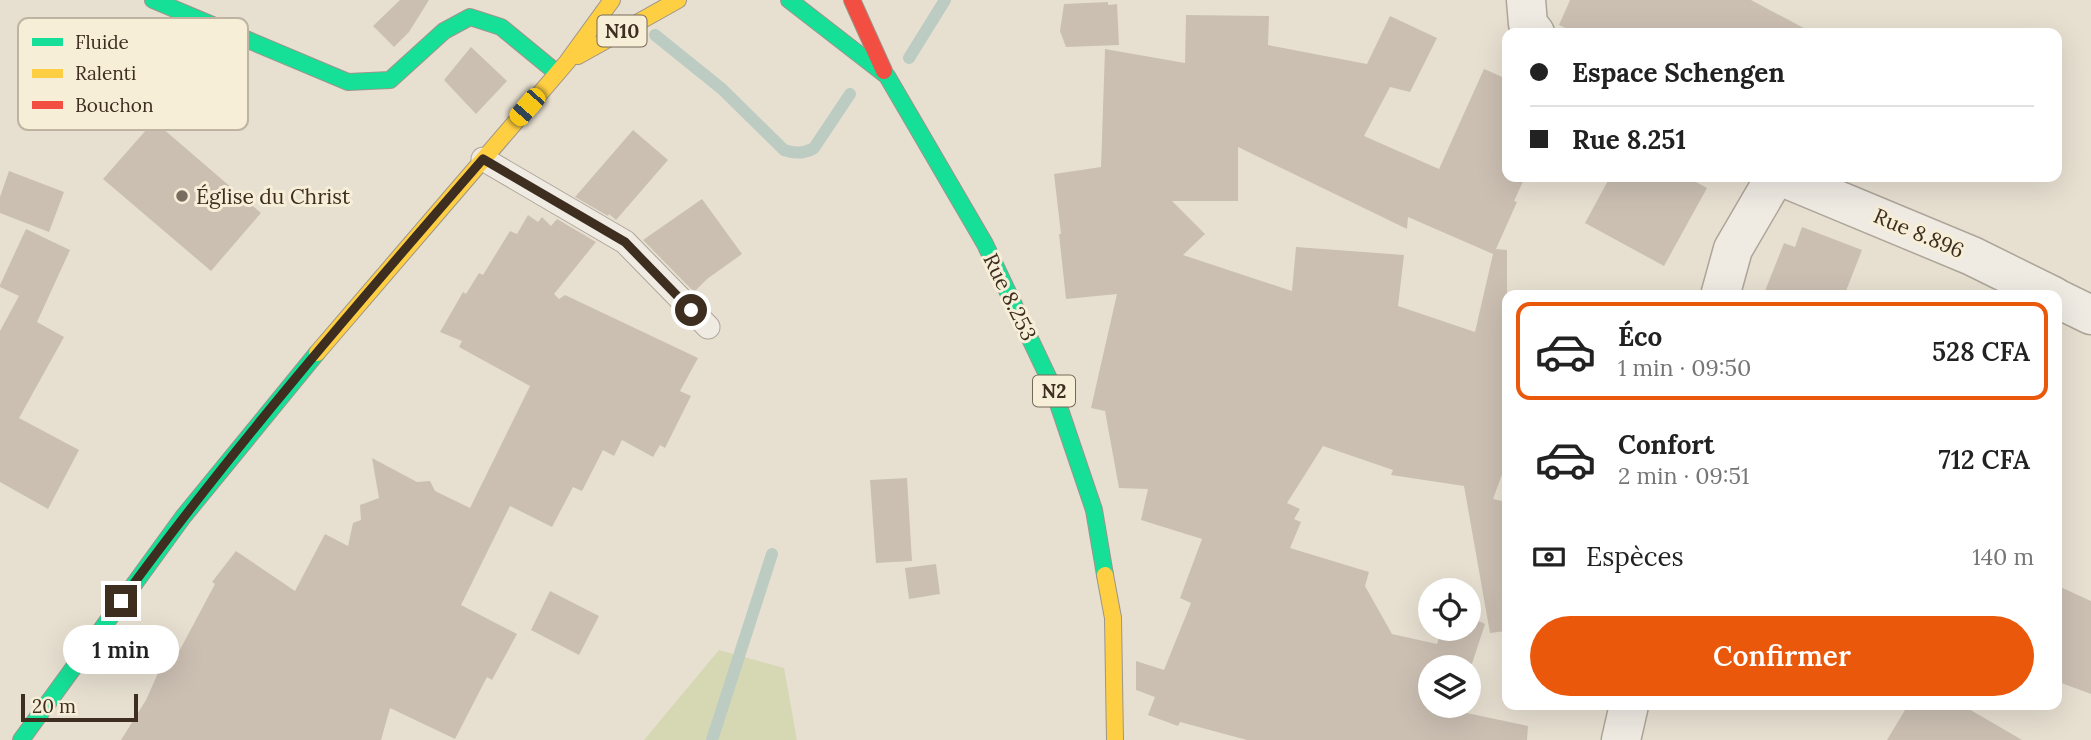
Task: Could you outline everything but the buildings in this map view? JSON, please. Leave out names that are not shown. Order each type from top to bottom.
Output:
[{"type":"main road","points":[[153,0],[196,18]]},
{"type":"main road","name":"N10","points":[[20,740],[183,517],[314,356],[562,68],[612,0]]},
{"type":"main road","name":"N10","points":[[562,68],[678,0]]},
{"type":"main road","name":"Rue 8.253","points":[[789,0],[887,76],[985,244],[1051,383],[1094,510],[1113,618],[1115,740]]},
{"type":"main road","name":"N2","points":[[852,0],[887,76]]},
{"type":"main road","points":[[248,40],[348,82],[390,80],[444,31],[470,17],[501,27],[562,68]]},
{"type":"street","points":[[1526,0],[1528,24],[1531,28]]},
{"type":"street","points":[[1722,290],[1733,249],[1772,182]]},
{"type":"street","name":"Rue 8.896","points":[[1795,182],[1972,257],[2040,290]]},
{"type":"street","name":"Rue 8.896","points":[[2062,301],[2091,314]]},
{"type":"street","points":[[1621,740],[1628,710]]},
{"type":"lane","points":[[483,159],[625,242],[708,327]]},
{"type":"green space","points":[[719,650],[784,668],[797,740],[644,740]]},
{"type":"waterway","points":[[909,58],[945,0]]},
{"type":"waterway","points":[[655,35],[722,89],[784,150],[796,153],[814,148],[850,94]]},
{"type":"waterway","points":[[712,740],[772,554]]},
{"type":"traffic: fast","points":[[153,0],[196,18]]},
{"type":"traffic: fast","points":[[789,0],[887,76],[985,244],[1051,383],[1094,510],[1105,575]]},
{"type":"traffic: fast","points":[[248,40],[348,82],[390,80],[444,31],[470,17],[501,27],[557,73]]},
{"type":"traffic: fast","points":[[21,740],[183,517],[317,353]]},
{"type":"traffic: slow","points":[[317,353],[567,62],[612,0]]},
{"type":"traffic: slow","points":[[578,56],[678,0]]},
{"type":"traffic: slow","points":[[1105,575],[1113,618],[1115,740]]},
{"type":"traffic: jam","points":[[852,0],[884,71]]},
{"type":"place","name":"Église du Christ","points":[[182,196]]},
{"type":"route","points":[[121,601],[183,517],[298,376],[483,159],[625,242],[691,310]]}]
